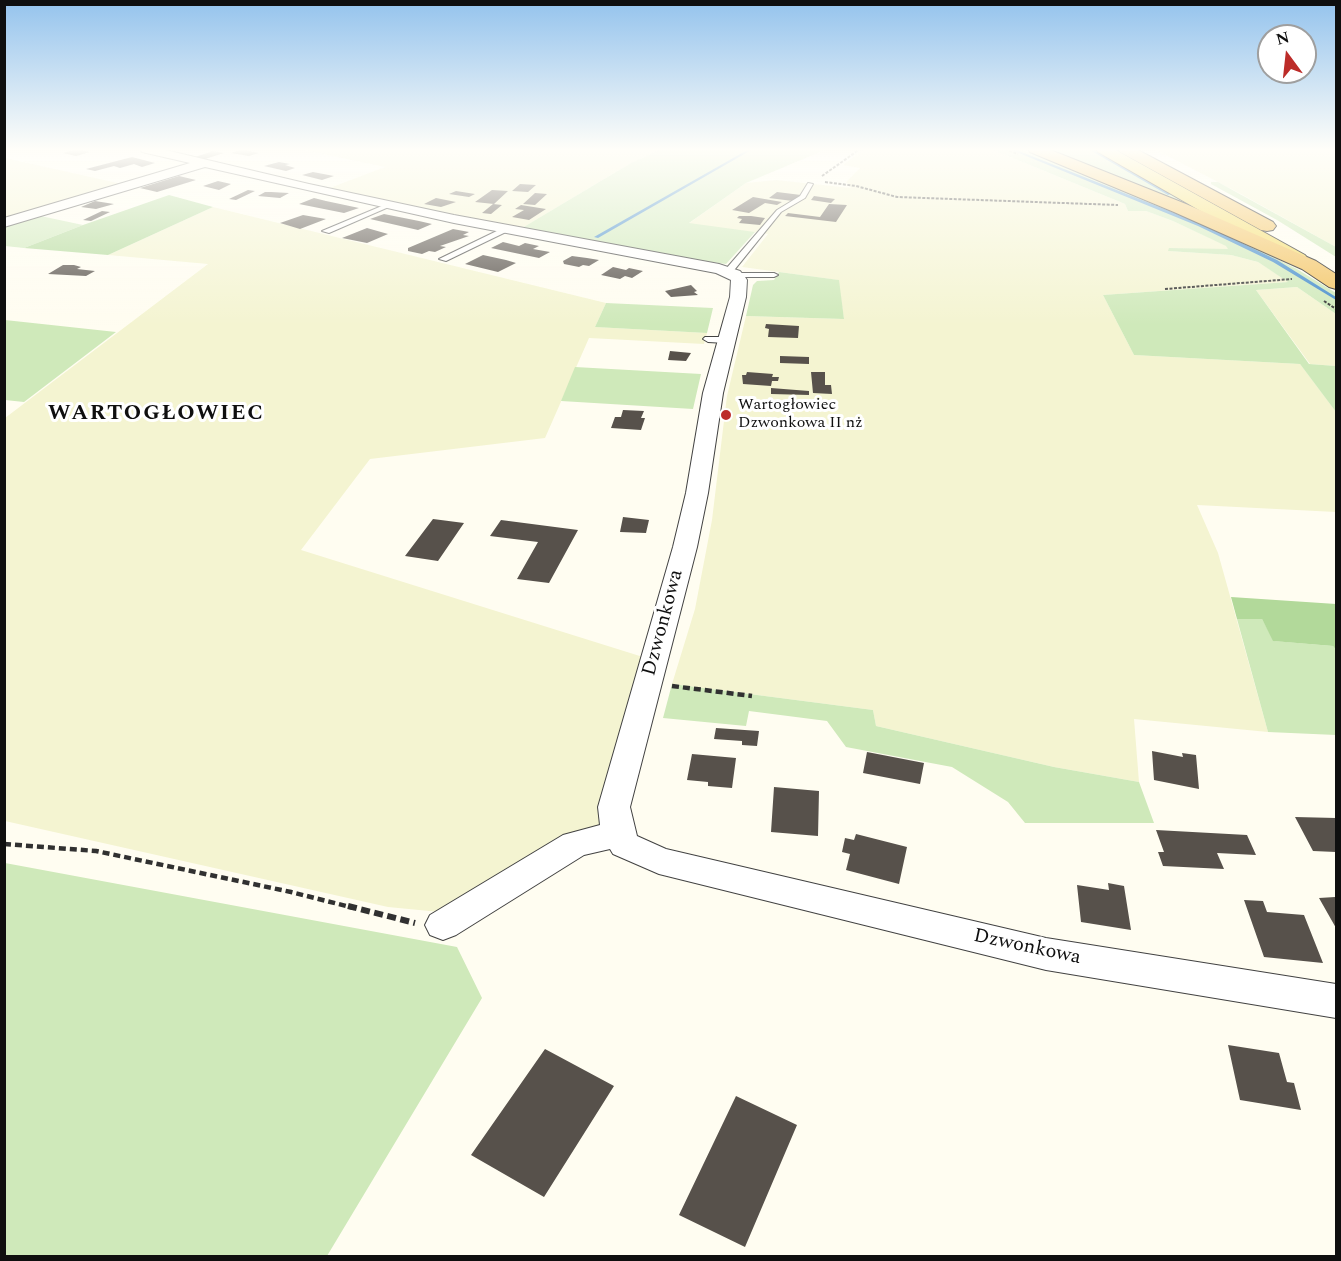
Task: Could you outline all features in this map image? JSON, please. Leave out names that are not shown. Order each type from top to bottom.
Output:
[{"type":"highway","points":[[1180,208],[1309,265],[1336,283]]},
{"type":"highway","points":[[1231,208],[1336,266]]},
{"type":"main road","points":[[1208,208],[1309,265]]},
{"type":"street","points":[[4,224],[56,208]]},
{"type":"street","points":[[402,208],[732,274]]},
{"type":"street","name":"Dzwonkowa","points":[[732,274],[740,284],[717,339],[713,393],[695,504],[614,807],[614,820],[618,834],[625,845],[659,861],[1035,951],[1151,973],[1336,1001]]},
{"type":"street","points":[[443,925],[575,844],[618,834]]},
{"type":"lane","points":[[326,231],[382,208]]},
{"type":"lane","points":[[732,274],[779,211],[784,208]]},
{"type":"lane","points":[[444,259],[506,230]]},
{"type":"lane","points":[[732,274],[774,275]]},
{"type":"path","points":[[1165,289],[1292,279]]},
{"type":"path","points":[[648,684],[752,696]]},
{"type":"path","points":[[4,844],[96,850],[291,892],[386,917],[419,924],[443,925]]},
{"type":"green space","points":[[5,208],[47,208],[5,221]]},
{"type":"green space","points":[[132,208],[211,208],[108,255],[24,248]]},
{"type":"green space","points":[[211,208],[216,208],[606,303],[595,327],[707,333],[704,344],[589,338],[545,438],[370,459],[301,550],[643,657],[601,834],[450,913],[388,907],[5,821],[5,418],[208,264],[108,255]]},
{"type":"green space","points":[[421,208],[556,208],[522,228]]},
{"type":"green space","points":[[556,208],[711,208],[689,223],[755,232],[726,264],[668,256],[522,228]]},
{"type":"green space","points":[[711,208],[1127,208],[1128,211],[1146,211],[1173,221],[1227,246],[1229,250],[1169,248],[1169,251],[1231,255],[1258,262],[1289,282],[1103,295],[1134,355],[1300,364],[1336,412],[1336,512],[1197,505],[1218,553],[1268,732],[1134,719],[1139,782],[1054,767],[876,726],[873,710],[672,684],[695,609],[712,520],[727,396],[746,316],[844,319],[838,280],[742,267],[768,234],[688,224]]},
{"type":"green space","points":[[1127,208],[1169,208],[1195,218],[1297,269],[1336,293],[1336,314],[1297,287],[1256,290],[1309,364],[1336,366],[1336,412],[1300,364],[1134,355],[1103,295],[1288,282],[1258,262],[1231,255],[1168,251],[1169,248],[1228,249],[1173,221],[1146,211],[1128,211]]},
{"type":"green space","points":[[1191,208],[1197,208],[1217,219]]},
{"type":"green space","points":[[1255,208],[1265,208],[1336,247],[1336,257]]},
{"type":"green space","points":[[1266,208],[1336,208],[1336,247]]},
{"type":"green space","points":[[36,215],[83,225],[24,248],[5,246],[5,225]]},
{"type":"green space","points":[[779,272],[839,280],[844,319],[746,316],[753,285],[757,281],[774,280]]},
{"type":"green space","points":[[1297,287],[1336,314],[1336,366],[1310,364],[1256,290]]},
{"type":"green space","points":[[606,303],[713,308],[707,333],[595,327]]},
{"type":"green space","points":[[5,320],[116,332],[24,402],[5,400]]},
{"type":"green space","points":[[575,367],[701,374],[693,409],[561,401]]},
{"type":"green space","points":[[1231,597],[1336,604],[1336,650],[1333,646],[1273,641],[1262,619],[1237,619]]},
{"type":"green space","points":[[1237,619],[1262,619],[1274,641],[1333,646],[1336,650],[1336,735],[1268,732]]},
{"type":"green space","points":[[672,684],[873,710],[876,726],[1054,767],[1139,782],[1154,823],[1025,823],[1008,802],[952,767],[846,747],[827,721],[749,711],[746,726],[663,718]]},
{"type":"green space","points":[[5,863],[457,947],[482,998],[327,1256],[5,1256]]},
{"type":"building","points":[[318,208],[359,208],[344,213]]},
{"type":"building","points":[[488,208],[499,208],[491,214],[482,213]]},
{"type":"building","points":[[735,208],[757,208],[749,213],[732,210]]},
{"type":"building","points":[[826,208],[845,208],[836,222],[785,216],[788,213],[820,217]]},
{"type":"building","points":[[515,209],[546,209],[529,220],[512,217],[524,210]]},
{"type":"building","points":[[102,211],[110,212],[91,221],[83,220]]},
{"type":"building","points":[[384,214],[432,224],[418,230],[370,219]]},
{"type":"building","points":[[303,215],[326,219],[300,229],[280,223]]},
{"type":"building","points":[[739,216],[765,218],[760,225],[739,223],[742,219],[737,218]]},
{"type":"building","points":[[367,228],[388,234],[367,243],[342,238]]},
{"type":"building","points":[[453,229],[469,232],[463,235],[469,236],[440,246],[446,247],[435,252],[429,251],[422,254],[408,251],[408,248]]},
{"type":"building","points":[[503,242],[519,246],[525,243],[539,246],[533,249],[550,252],[539,258],[491,248]]},
{"type":"building","points":[[483,255],[516,263],[498,272],[465,264]]},
{"type":"building","points":[[572,256],[599,260],[589,266],[564,264],[563,261]]},
{"type":"building","points":[[63,265],[74,265],[81,267],[77,269],[95,271],[86,276],[48,274]]},
{"type":"building","points":[[613,267],[643,271],[632,278],[625,276],[620,279],[601,275]]},
{"type":"building","points":[[691,285],[698,295],[671,297],[665,291]]},
{"type":"building","points":[[766,324],[799,326],[798,338],[768,337],[769,329],[765,328]]},
{"type":"building","points":[[670,351],[691,353],[686,361],[668,360]]},
{"type":"building","points":[[780,356],[809,357],[809,364],[780,363]]},
{"type":"building","points":[[747,372],[773,374],[772,377],[779,377],[778,381],[772,381],[771,386],[743,384],[742,375],[746,375]]},
{"type":"building","points":[[811,372],[825,372],[825,385],[831,385],[832,394],[813,393]]},
{"type":"building","points":[[771,388],[809,391],[809,395],[771,394]]},
{"type":"building","points":[[623,410],[644,411],[641,418],[645,418],[641,430],[611,428],[615,417],[621,417]]},
{"type":"building","points":[[623,517],[649,520],[646,533],[620,532]]},
{"type":"building","points":[[433,519],[464,523],[438,561],[405,556]]},
{"type":"building","points":[[501,520],[578,530],[549,583],[517,579],[538,542],[490,536]]},
{"type":"building","points":[[716,728],[759,731],[757,746],[742,745],[742,741],[714,739]]},
{"type":"building","points":[[1152,751],[1183,757],[1182,753],[1196,755],[1199,789],[1154,780]]},
{"type":"building","points":[[867,752],[924,763],[920,784],[863,773]]},
{"type":"building","points":[[692,754],[736,758],[732,788],[708,786],[708,782],[687,780]]},
{"type":"building","points":[[774,787],[819,791],[818,836],[771,832]]},
{"type":"building","points":[[1295,817],[1336,818],[1336,852],[1313,851]]},
{"type":"building","points":[[1156,830],[1247,835],[1256,855],[1217,853],[1224,869],[1163,866],[1158,852],[1164,852]]},
{"type":"building","points":[[856,834],[907,847],[899,884],[846,870],[850,854],[842,852],[845,838],[854,840]]},
{"type":"building","points":[[1108,883],[1124,886],[1131,930],[1081,922],[1077,885],[1109,890]]},
{"type":"building","points":[[1335,897],[1336,901],[1336,928],[1319,898]]},
{"type":"building","points":[[1244,900],[1263,901],[1267,912],[1304,915],[1323,963],[1264,957]]},
{"type":"building","points":[[1228,1045],[1279,1053],[1287,1082],[1294,1083],[1301,1110],[1240,1100]]},
{"type":"building","points":[[545,1049],[614,1086],[544,1197],[471,1155]]},
{"type":"building","points":[[736,1096],[797,1125],[745,1247],[679,1215]]},
{"type":"waterway","points":[[596,237],[647,208]]},
{"type":"waterway","points":[[1157,208],[1200,225],[1275,261],[1336,299]]},
{"type":"place","name":"Wartogłowiec Dzwonkowa II nż","points":[[726,415]]},
{"type":"district","name":"WARTOGŁOWIEC","points":[[156,415]]}]
